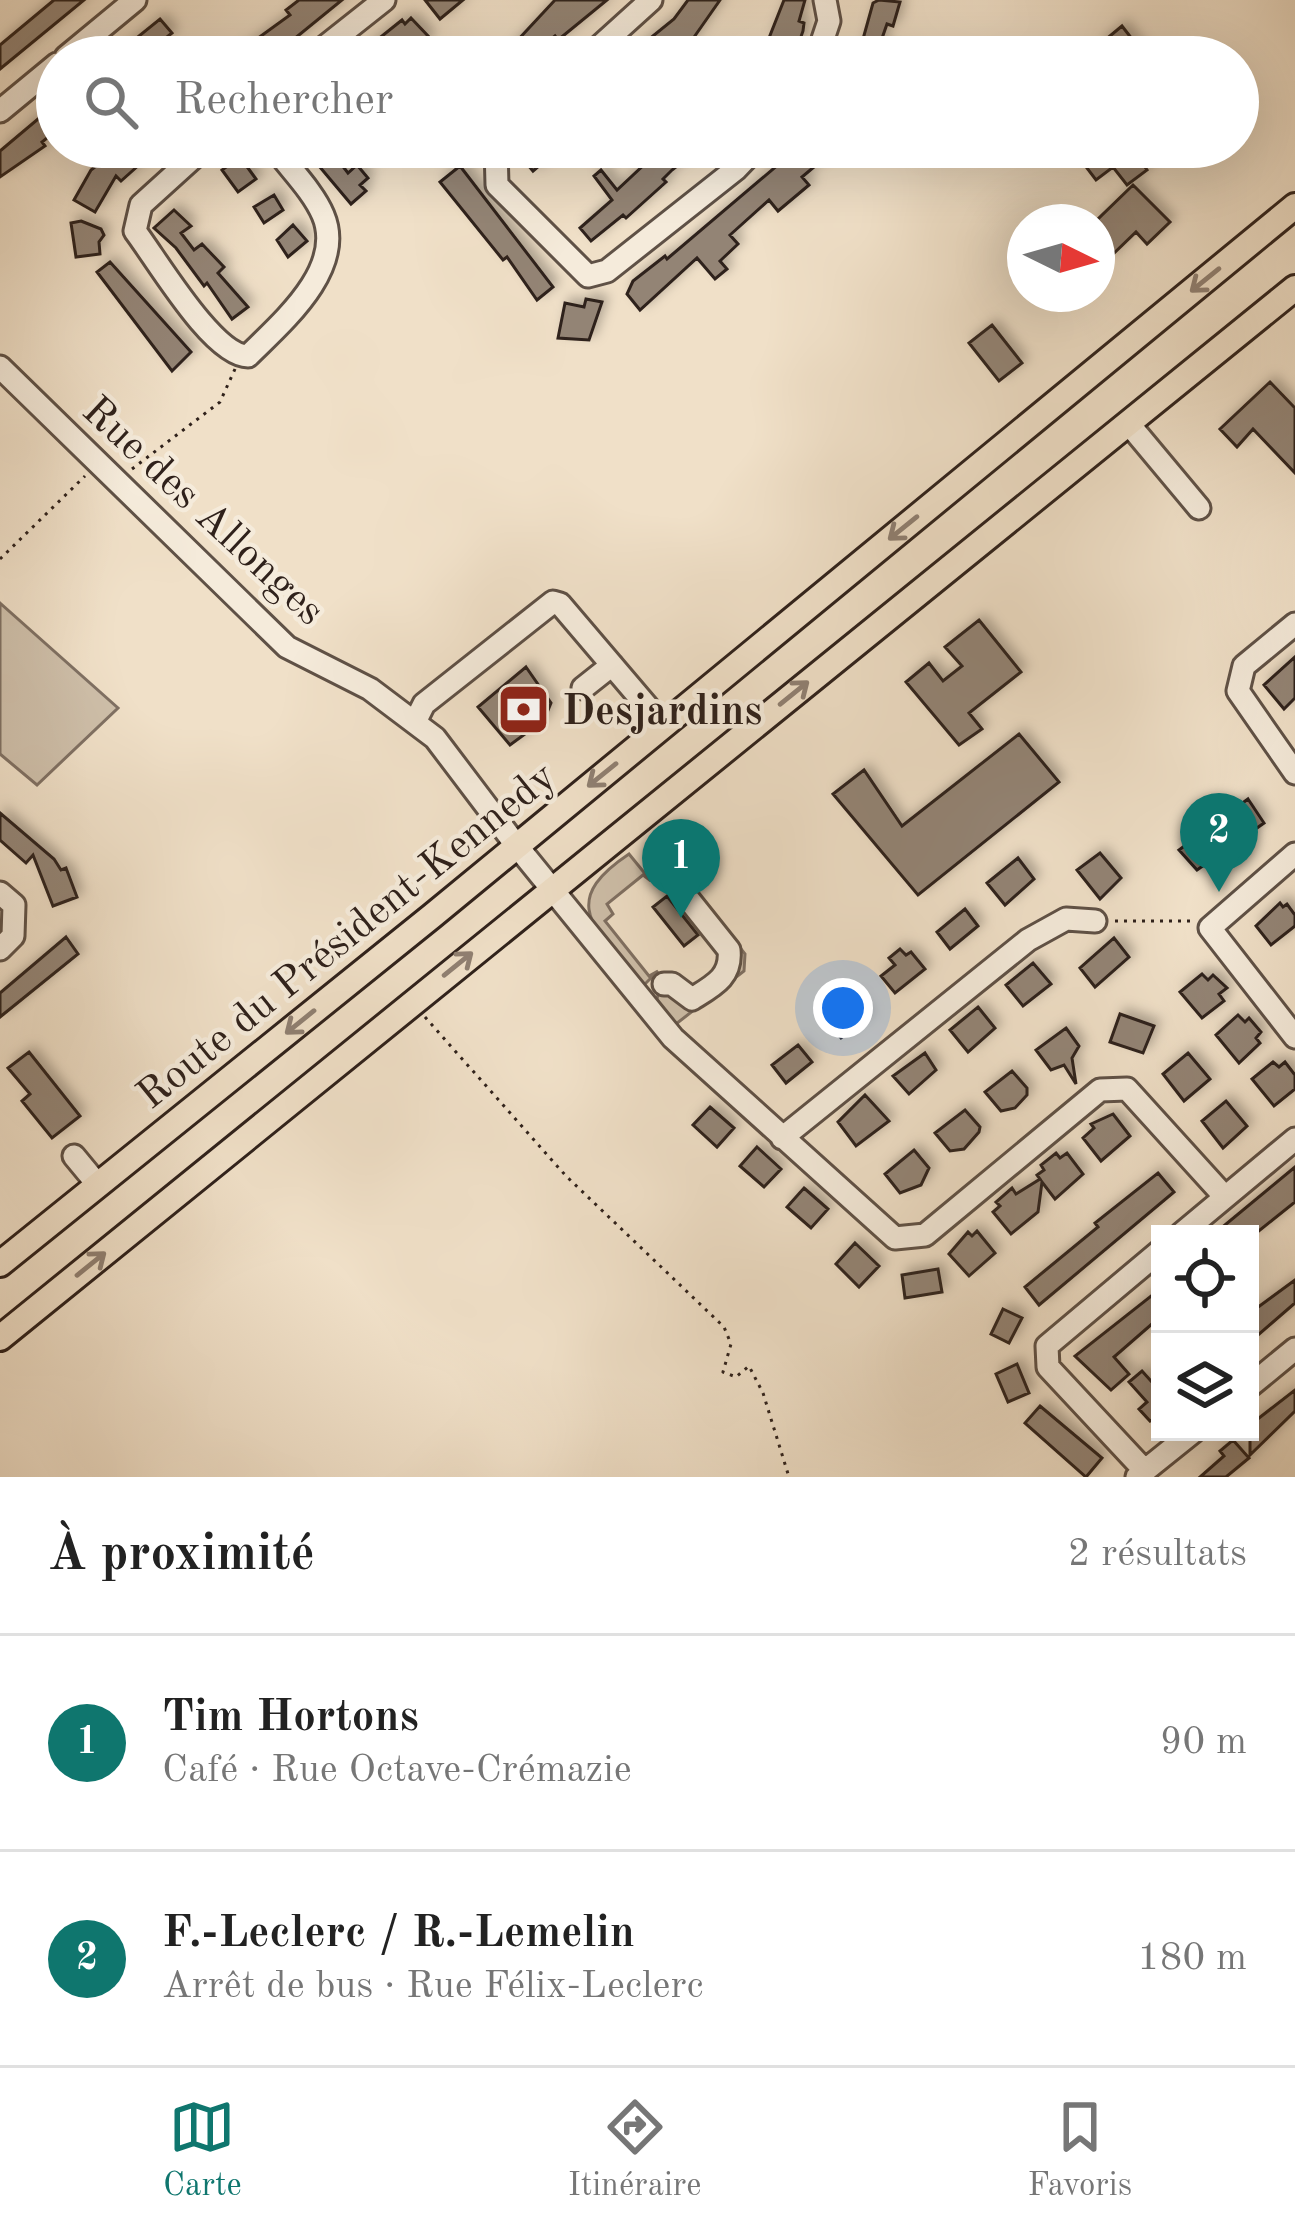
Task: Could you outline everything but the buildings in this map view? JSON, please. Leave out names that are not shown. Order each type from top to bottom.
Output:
[{"type":"main road","name":"Route du Président-Kennedy","points":[[0,1264],[1295,206]]},
{"type":"main road","points":[[0,1338],[1295,288]]},
{"type":"street","points":[[91,36],[135,0]]},
{"type":"street","points":[[339,36],[384,0]]},
{"type":"street","points":[[612,36],[651,0]]},
{"type":"street","points":[[825,0],[830,21],[825,36]]},
{"type":"street","points":[[0,111],[36,81]]},
{"type":"street","points":[[182,168],[141,205],[135,230],[217,342],[236,356],[248,356],[298,305],[322,264],[328,236],[322,214],[289,168]]},
{"type":"street","points":[[497,168],[497,185],[588,276],[608,271],[737,168]]},
{"type":"street","name":"Rue des Allonges","points":[[0,367],[287,647],[370,689],[435,738],[674,1038],[895,1238],[925,1234],[1100,1090],[1127,1090],[1225,1197]]},
{"type":"street","points":[[1128,423],[1199,508]]},
{"type":"street","points":[[416,720],[424,704],[553,602],[560,604],[663,725]]},
{"type":"street","points":[[1295,624],[1244,665],[1238,691],[1295,773]]},
{"type":"street","points":[[583,688],[612,665]]},
{"type":"street","points":[[1295,854],[1209,924],[1295,1036]]},
{"type":"street","points":[[669,980],[696,998],[728,971],[730,956],[670,876]]},
{"type":"street","points":[[0,893],[14,905],[13,936],[0,949]]},
{"type":"street","points":[[782,1138],[1028,940],[1066,919],[1095,921]]},
{"type":"street","points":[[1192,1225],[1295,1139]]},
{"type":"street","points":[[74,1156],[98,1185]]},
{"type":"street","points":[[1151,1259],[1047,1346],[1048,1367],[1141,1474],[1182,1441]]},
{"type":"street","points":[[1259,1379],[1295,1349]]},
{"type":"path","points":[[116,481],[220,402],[234,374],[236,356]]},
{"type":"path","points":[[0,559],[98,464]]},
{"type":"path","points":[[1095,921],[1209,924]]},
{"type":"path","points":[[412,1002],[566,1176],[724,1327],[731,1344],[723,1372],[736,1377],[749,1366],[764,1393],[790,1477]]},
{"type":"shaded area","points":[[0,603],[118,708],[37,785],[0,754]]},
{"type":"shaded area","points":[[629,854],[651,881],[643,875],[607,904],[613,914],[605,921],[649,976],[658,971],[645,984],[639,983],[609,947],[590,916],[594,887]]},
{"type":"shaded area","points":[[695,890],[745,954],[744,971],[676,1024],[656,1003],[658,995],[668,986],[687,1000],[731,974]]},
{"type":"place","name":"Desjardins","points":[[523,709]]},
{"type":"place","name":"F.-Leclerc / R.-Lemelin","points":[[1219,892]]},
{"type":"place","name":"Tim Hortons","points":[[681,918]]}]
